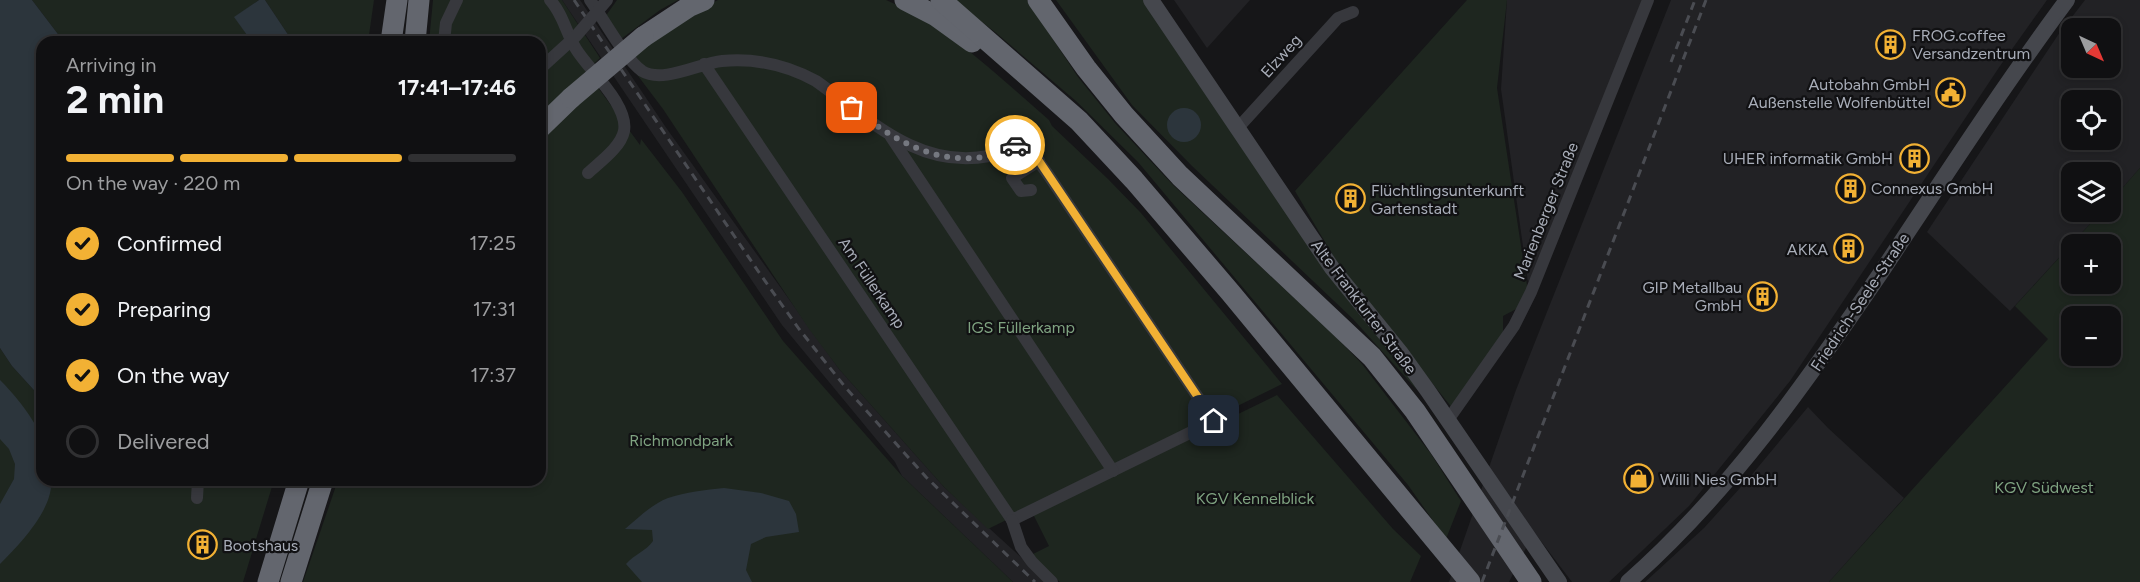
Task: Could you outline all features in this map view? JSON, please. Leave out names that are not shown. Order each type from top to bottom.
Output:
[{"type":"highway","points":[[392,36],[397,0]]},
{"type":"highway","points":[[416,36],[419,0]]},
{"type":"highway","points":[[546,122],[643,37],[675,15],[704,0]]},
{"type":"highway","points":[[905,0],[936,16],[968,39],[1040,96],[1116,161]]},
{"type":"highway","points":[[941,0],[1070,114],[1116,161],[1230,292],[1470,582]]},
{"type":"highway","points":[[1038,0],[1086,68],[1124,115],[1180,176],[1372,357],[1415,411],[1531,582]]},
{"type":"highway","points":[[268,582],[297,486]]},
{"type":"highway","points":[[291,582],[323,486]]},
{"type":"street","points":[[445,36],[446,23],[457,0]]},
{"type":"street","points":[[550,0],[559,10],[564,26],[576,49],[604,86],[623,118],[625,128],[623,136],[617,145],[588,173]]},
{"type":"street","points":[[590,0],[632,63],[644,72],[659,75],[674,74],[721,61],[772,64],[802,73],[890,136],[917,149],[962,157],[990,156],[1023,141],[1214,421],[1012,520]]},
{"type":"street","points":[[546,63],[576,36],[607,0]]},
{"type":"street","name":"Alte Frankfurter Straße","points":[[1151,0],[1332,268],[1400,352],[1559,582]]},
{"type":"street","name":"Marienberger Straße","points":[[1448,420],[1509,333],[1531,292],[1648,0]]},
{"type":"street","name":"Friedrich-Seele-Straße","points":[[1628,582],[1728,480],[1801,389],[1985,115],[2067,0]]},
{"type":"street","name":"Elzweg","points":[[1238,129],[1338,18],[1353,12]]},
{"type":"street","name":"Am Füllerkamp","points":[[704,64],[1012,520],[1022,547],[1052,582]]},
{"type":"street","points":[[890,136],[1113,471]]},
{"type":"street","points":[[1032,190],[1021,191],[1012,178],[1039,162]]},
{"type":"street","points":[[197,498],[198,486]]},
{"type":"shaded area","points":[[0,0],[32,0],[59,36],[36,36],[36,392],[12,366],[0,348]]},
{"type":"shaded area","points":[[259,0],[265,0],[289,36],[248,36],[234,17]]},
{"type":"shaded area","points":[[562,0],[580,0],[667,129],[839,369],[944,487],[1048,582],[1013,582],[902,476],[895,462],[782,325]]},
{"type":"shaded area","points":[[1174,0],[1250,0],[1207,48]]},
{"type":"shaded area","points":[[1507,0],[1642,0],[1533,276],[1528,282],[1501,89]]},
{"type":"shaded area","points":[[1671,0],[2047,0],[2000,66],[1790,381],[1689,506],[1609,582],[1572,582],[1534,532],[1509,582],[1449,582],[1516,390]]},
{"type":"shaded area","points":[[2085,0],[2140,0],[2140,168],[2121,190],[2121,162],[2061,162],[2061,222],[2092,222],[2081,234],[2061,234],[2061,256],[2010,311],[1927,232],[2061,31],[2061,78],[2121,78],[2121,18],[2071,18]]},
{"type":"shaded area","points":[[1184,108],[1196,113],[1201,125],[1196,137],[1184,142],[1172,137],[1167,125],[1172,113]]},
{"type":"shaded area","points":[[0,380],[18,400],[36,426],[36,486],[50,486],[47,503],[34,526],[0,564],[0,504],[14,479],[15,464],[9,449],[0,439]]},
{"type":"shaded area","points":[[1808,407],[1904,498],[1829,582],[1645,582],[1704,528]]},
{"type":"shaded area","points":[[724,488],[761,493],[789,501],[796,514],[799,532],[766,537],[751,544],[746,570],[752,582],[642,582],[626,564],[653,541],[652,530],[625,529],[651,508],[668,498]]},
{"type":"green space","points":[[32,0],[259,0],[235,17],[248,36],[59,36]]},
{"type":"green space","points":[[265,0],[374,0],[369,36],[289,36]]},
{"type":"green space","points":[[433,0],[562,0],[600,58],[546,109],[546,36],[430,36]]},
{"type":"green space","points":[[617,0],[678,0],[660,10],[621,39],[605,17]]},
{"type":"green space","name":"IGS Füllerkamp","points":[[718,0],[886,0],[909,11],[952,38],[1049,120],[1052,126],[1141,213],[1282,384],[988,529],[944,487],[839,369],[809,329],[663,109],[626,60],[670,25]]},
{"type":"green space","points":[[953,0],[1027,0],[1078,77],[1115,123],[1173,185],[1362,364],[1431,454],[1461,501],[1446,539],[1408,485],[1138,162],[1076,101],[995,32]]},
{"type":"green space","points":[[1056,0],[1143,0],[1179,55],[1398,358],[1417,390],[1353,319],[1192,166],[1132,105]]},
{"type":"green space","points":[[1467,0],[1507,0],[1497,88],[1528,292],[1520,307],[1503,316],[1503,335],[1453,409],[1342,271],[1295,191]]},
{"type":"green space","name":"Richmondpark","points":[[596,85],[640,145],[641,139],[682,192],[783,341],[902,476],[1013,582],[303,582],[336,486],[546,486],[546,136]]},
{"type":"green space","name":"KGV Südwest","points":[[2140,168],[2140,582],[1829,582],[2048,339],[2015,306],[2061,256],[2061,294],[2121,294],[2121,234],[2081,234],[2092,222],[2121,222],[2121,190]]},
{"type":"green space","points":[[0,348],[12,366],[36,392],[36,486],[272,486],[243,582],[0,582]]},
{"type":"green space","name":"KGV Kennelblick","points":[[1277,395],[1393,529],[1421,556],[1410,582],[1060,582],[1031,555],[1049,546],[1033,514]]},
{"type":"railway","points":[[574,0],[799,329],[846,388],[926,477],[1035,582]]},
{"type":"railway","points":[[1671,62],[1695,0]]},
{"type":"railway","points":[[1482,582],[1706,0]]},
{"type":"way so far","points":[[852,108],[903,143],[932,153],[962,157],[990,156],[1015,145]]},
{"type":"place","name":"FROG.coffee Versandzentrum","points":[[1891,44]]},
{"type":"place","name":"Autobahn GmbH Außenstelle Wolfenbüttel","points":[[1951,93]]},
{"type":"place","name":"UHER informatik GmbH","points":[[1914,158]]},
{"type":"place","name":"Connexus GmbH","points":[[1850,188]]},
{"type":"place","name":"Flüchtlingsunterkunft Gartenstadt","points":[[1350,199]]},
{"type":"place","name":"AKKA","points":[[1849,249]]},
{"type":"place","name":"GIP Metallbau GmbH","points":[[1763,296]]},
{"type":"place","name":"Willi Nies GmbH","points":[[1639,479]]},
{"type":"place","name":"Bootshaus","points":[[202,545]]},
{"type":"route","points":[[1015,145],[1023,141],[1035,155],[1214,421]]}]
